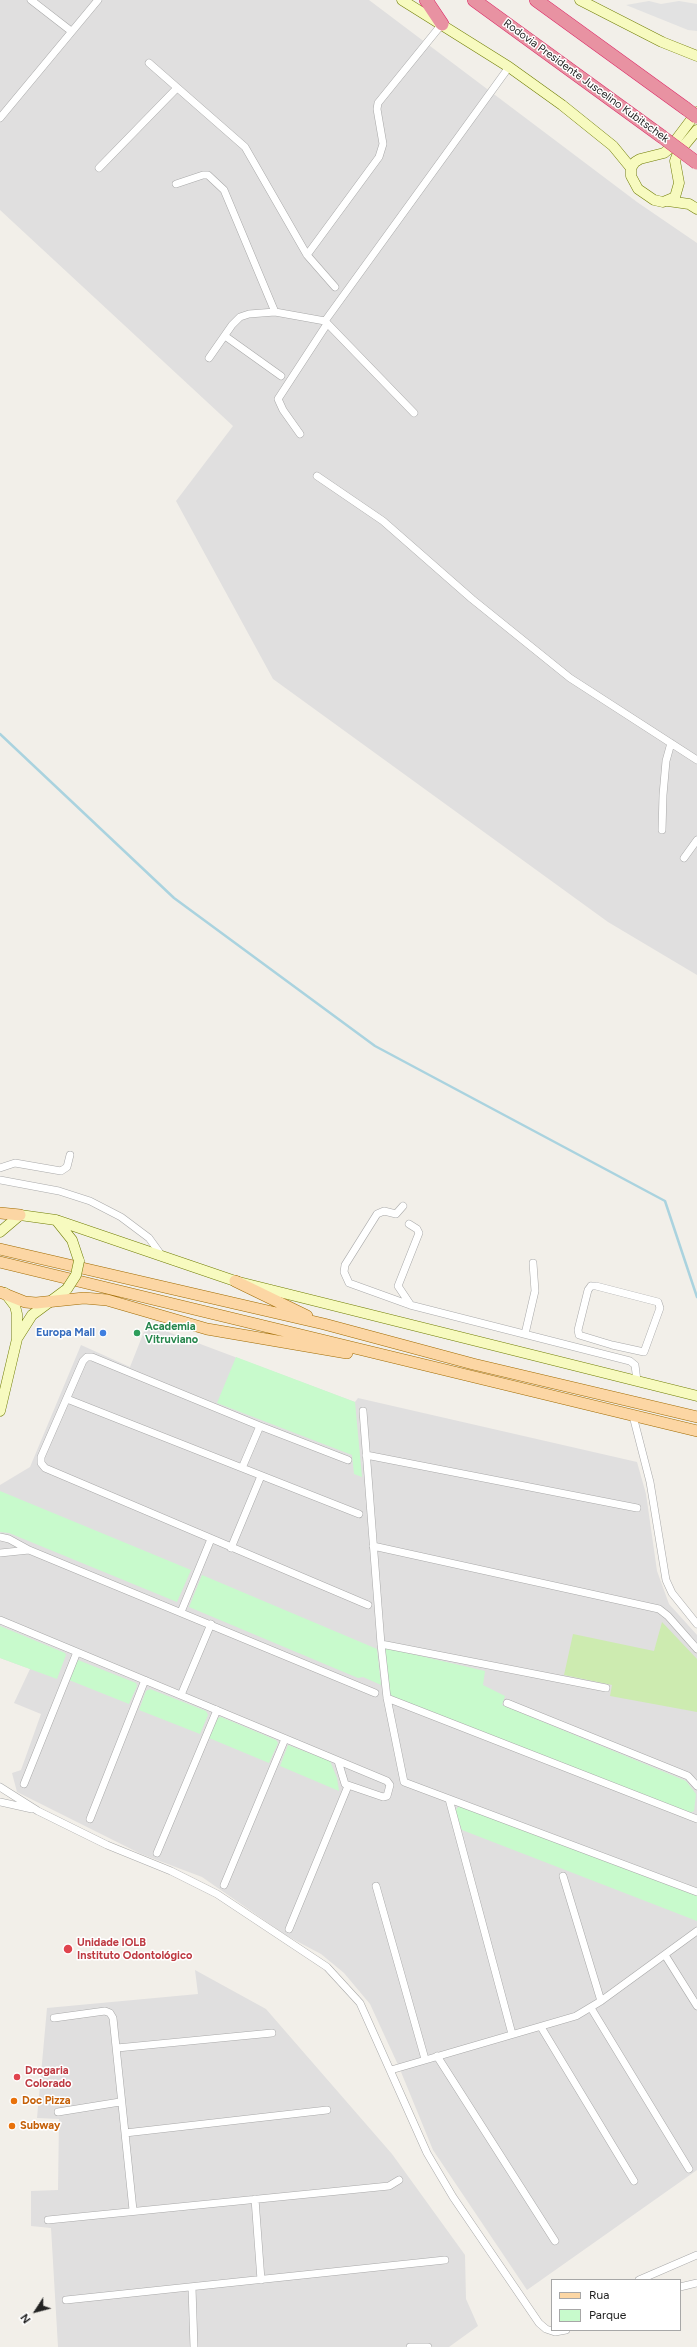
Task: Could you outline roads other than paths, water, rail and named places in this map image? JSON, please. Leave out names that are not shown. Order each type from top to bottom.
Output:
[{"type":"highway","points":[[426,0],[442,24]]},
{"type":"highway","name":"Rodovia Presidente Juscelino Kubitschek","points":[[474,0],[697,163]]},
{"type":"highway","points":[[536,0],[691,110],[697,116]]},
{"type":"main road","points":[[0,1213],[20,1215]]},
{"type":"main road","points":[[0,1249],[324,1324],[473,1364],[697,1417]]},
{"type":"main road","points":[[0,1262],[697,1431]]},
{"type":"main road","points":[[235,1281],[324,1324]]},
{"type":"main road","points":[[2,1291],[25,1302],[51,1302],[84,1298],[107,1300],[207,1329],[426,1366]]},
{"type":"street","points":[[31,0],[71,32]]},
{"type":"street","points":[[0,118],[98,0]]},
{"type":"street","points":[[402,0],[509,67],[613,146],[632,168]]},
{"type":"street","points":[[580,0],[655,39],[697,56]]},
{"type":"street","points":[[307,255],[379,157],[383,144],[377,109],[378,103],[442,24]]},
{"type":"street","points":[[149,63],[245,147],[307,255],[335,287]]},
{"type":"street","points":[[300,434],[283,410],[278,399],[326,322],[509,67]]},
{"type":"street","points":[[99,168],[177,88]]},
{"type":"street","points":[[691,110],[669,149],[664,153],[640,159],[632,168],[631,176],[638,189],[654,200],[689,204],[697,209]]},
{"type":"street","points":[[668,201],[675,196],[678,190],[675,161],[678,153],[697,130]]},
{"type":"street","points":[[176,184],[203,175],[208,175],[224,190],[275,312]]},
{"type":"street","points":[[209,358],[240,317],[249,314],[275,312],[326,322],[414,413]]},
{"type":"street","points":[[225,336],[281,376]]},
{"type":"street","points":[[318,476],[383,521],[472,599],[570,678],[697,760]]},
{"type":"street","points":[[662,830],[664,774],[671,743]]},
{"type":"street","points":[[684,858],[697,840]]},
{"type":"street","points":[[0,1168],[15,1163],[61,1171],[67,1167],[70,1155]]},
{"type":"street","points":[[0,1180],[59,1191],[90,1201],[121,1217],[149,1238],[164,1258]]},
{"type":"street","points":[[403,1206],[396,1214],[384,1211],[377,1214],[345,1265],[344,1272],[349,1283],[355,1287],[410,1305],[630,1361],[635,1365],[636,1381]]},
{"type":"street","points":[[0,1232],[20,1215],[56,1220],[235,1281],[697,1396]]},
{"type":"street","points":[[0,1411],[18,1339],[32,1315],[67,1289],[76,1275],[79,1261],[72,1240],[56,1220]]},
{"type":"street","points":[[409,1224],[417,1229],[419,1234],[398,1286],[410,1305]]},
{"type":"street","points":[[525,1334],[535,1291],[533,1263]]},
{"type":"street","points":[[596,1286],[658,1302],[660,1308],[645,1350],[639,1352],[612,1345],[579,1335],[578,1330],[589,1288],[596,1286]]},
{"type":"street","points":[[2,1291],[15,1306],[17,1314],[18,1339]]},
{"type":"street","points":[[610,1356],[612,1345]]},
{"type":"street","points":[[348,1460],[260,1426],[92,1357],[87,1357],[83,1361],[41,1457],[41,1463],[45,1468],[368,1605]]},
{"type":"street","points":[[67,1399],[359,1514]]},
{"type":"street","points":[[363,1411],[372,1546],[381,1644],[387,1698],[404,1782],[697,1892]]},
{"type":"street","points":[[633,1416],[650,1482],[666,1580],[672,1593],[697,1624]]},
{"type":"street","points":[[242,1468],[260,1426]]},
{"type":"street","points":[[366,1455],[638,1508]]},
{"type":"street","points":[[231,1548],[261,1476]]},
{"type":"street","points":[[0,1537],[9,1539],[29,1550],[375,1693]]},
{"type":"street","points":[[181,1612],[211,1539]]},
{"type":"street","points":[[372,1546],[659,1609],[668,1616],[697,1649]]},
{"type":"street","points":[[0,1553],[29,1550]]},
{"type":"street","points":[[0,1620],[388,1781],[390,1785],[388,1794],[383,1797],[348,1786],[343,1781],[338,1761]]},
{"type":"street","points":[[181,1695],[211,1624]]},
{"type":"street","points":[[381,1644],[606,1688]]},
{"type":"street","points":[[24,1784],[77,1652]]},
{"type":"street","points":[[90,1819],[145,1680]]},
{"type":"street","points":[[387,1698],[697,1819]]},
{"type":"street","points":[[507,1703],[688,1776],[697,1786]]},
{"type":"street","points":[[157,1853],[217,1710]]},
{"type":"street","points":[[224,1885],[285,1739]]},
{"type":"street","points":[[289,1929],[348,1786]]},
{"type":"street","points":[[0,1787],[38,1810],[107,1845],[171,1871],[217,1894],[327,1967],[360,2003],[427,2153],[453,2197],[519,2296],[539,2323],[546,2329],[551,2331]]},
{"type":"street","points":[[449,1799],[512,2034]]},
{"type":"street","points":[[0,1802],[38,1810]]},
{"type":"street","points":[[563,1876],[601,2001]]},
{"type":"street","points":[[376,1886],[425,2059]]},
{"type":"street","points":[[391,2070],[576,2016],[601,2001],[697,1931]]},
{"type":"street","points":[[665,1955],[697,2006]]},
{"type":"street","points":[[591,2008],[689,2169]]},
{"type":"street","points":[[54,2018],[105,2011],[110,2013],[113,2018],[117,2048],[120,2102],[125,2133],[132,2210]]},
{"type":"street","points":[[541,2027],[634,2182]]},
{"type":"street","points":[[117,2048],[272,2033]]},
{"type":"street","points":[[437,2056],[555,2242]]},
{"type":"street","points":[[58,2112],[120,2102]]},
{"type":"street","points":[[125,2133],[327,2110]]},
{"type":"street","points":[[48,2220],[132,2210],[389,2186],[399,2180]]},
{"type":"street","points":[[254,2199],[261,2280]]},
{"type":"street","points":[[641,2279],[697,2255]]},
{"type":"street","points":[[66,2300],[192,2288],[445,2260]]},
{"type":"street","points":[[681,2287],[697,2283]]},
{"type":"street","points":[[192,2288],[194,2347]]},
{"type":"street","points":[[410,2347],[428,2347]]},
{"type":"waterway","points":[[0,734],[174,898],[375,1046],[665,1201],[697,1297]]},
{"type":"place","name":"Europa Mall","points":[[103,1333]]},
{"type":"place","name":"Academia Vitruviano","points":[[137,1333]]},
{"type":"place","name":"Unidade IOLB Instituto Odontológico","points":[[68,1949]]},
{"type":"place","name":"Drogaria Colorado","points":[[17,2077]]},
{"type":"place","name":"Doc Pizza","points":[[14,2101]]},
{"type":"place","name":"Subway","points":[[12,2126]]}]
